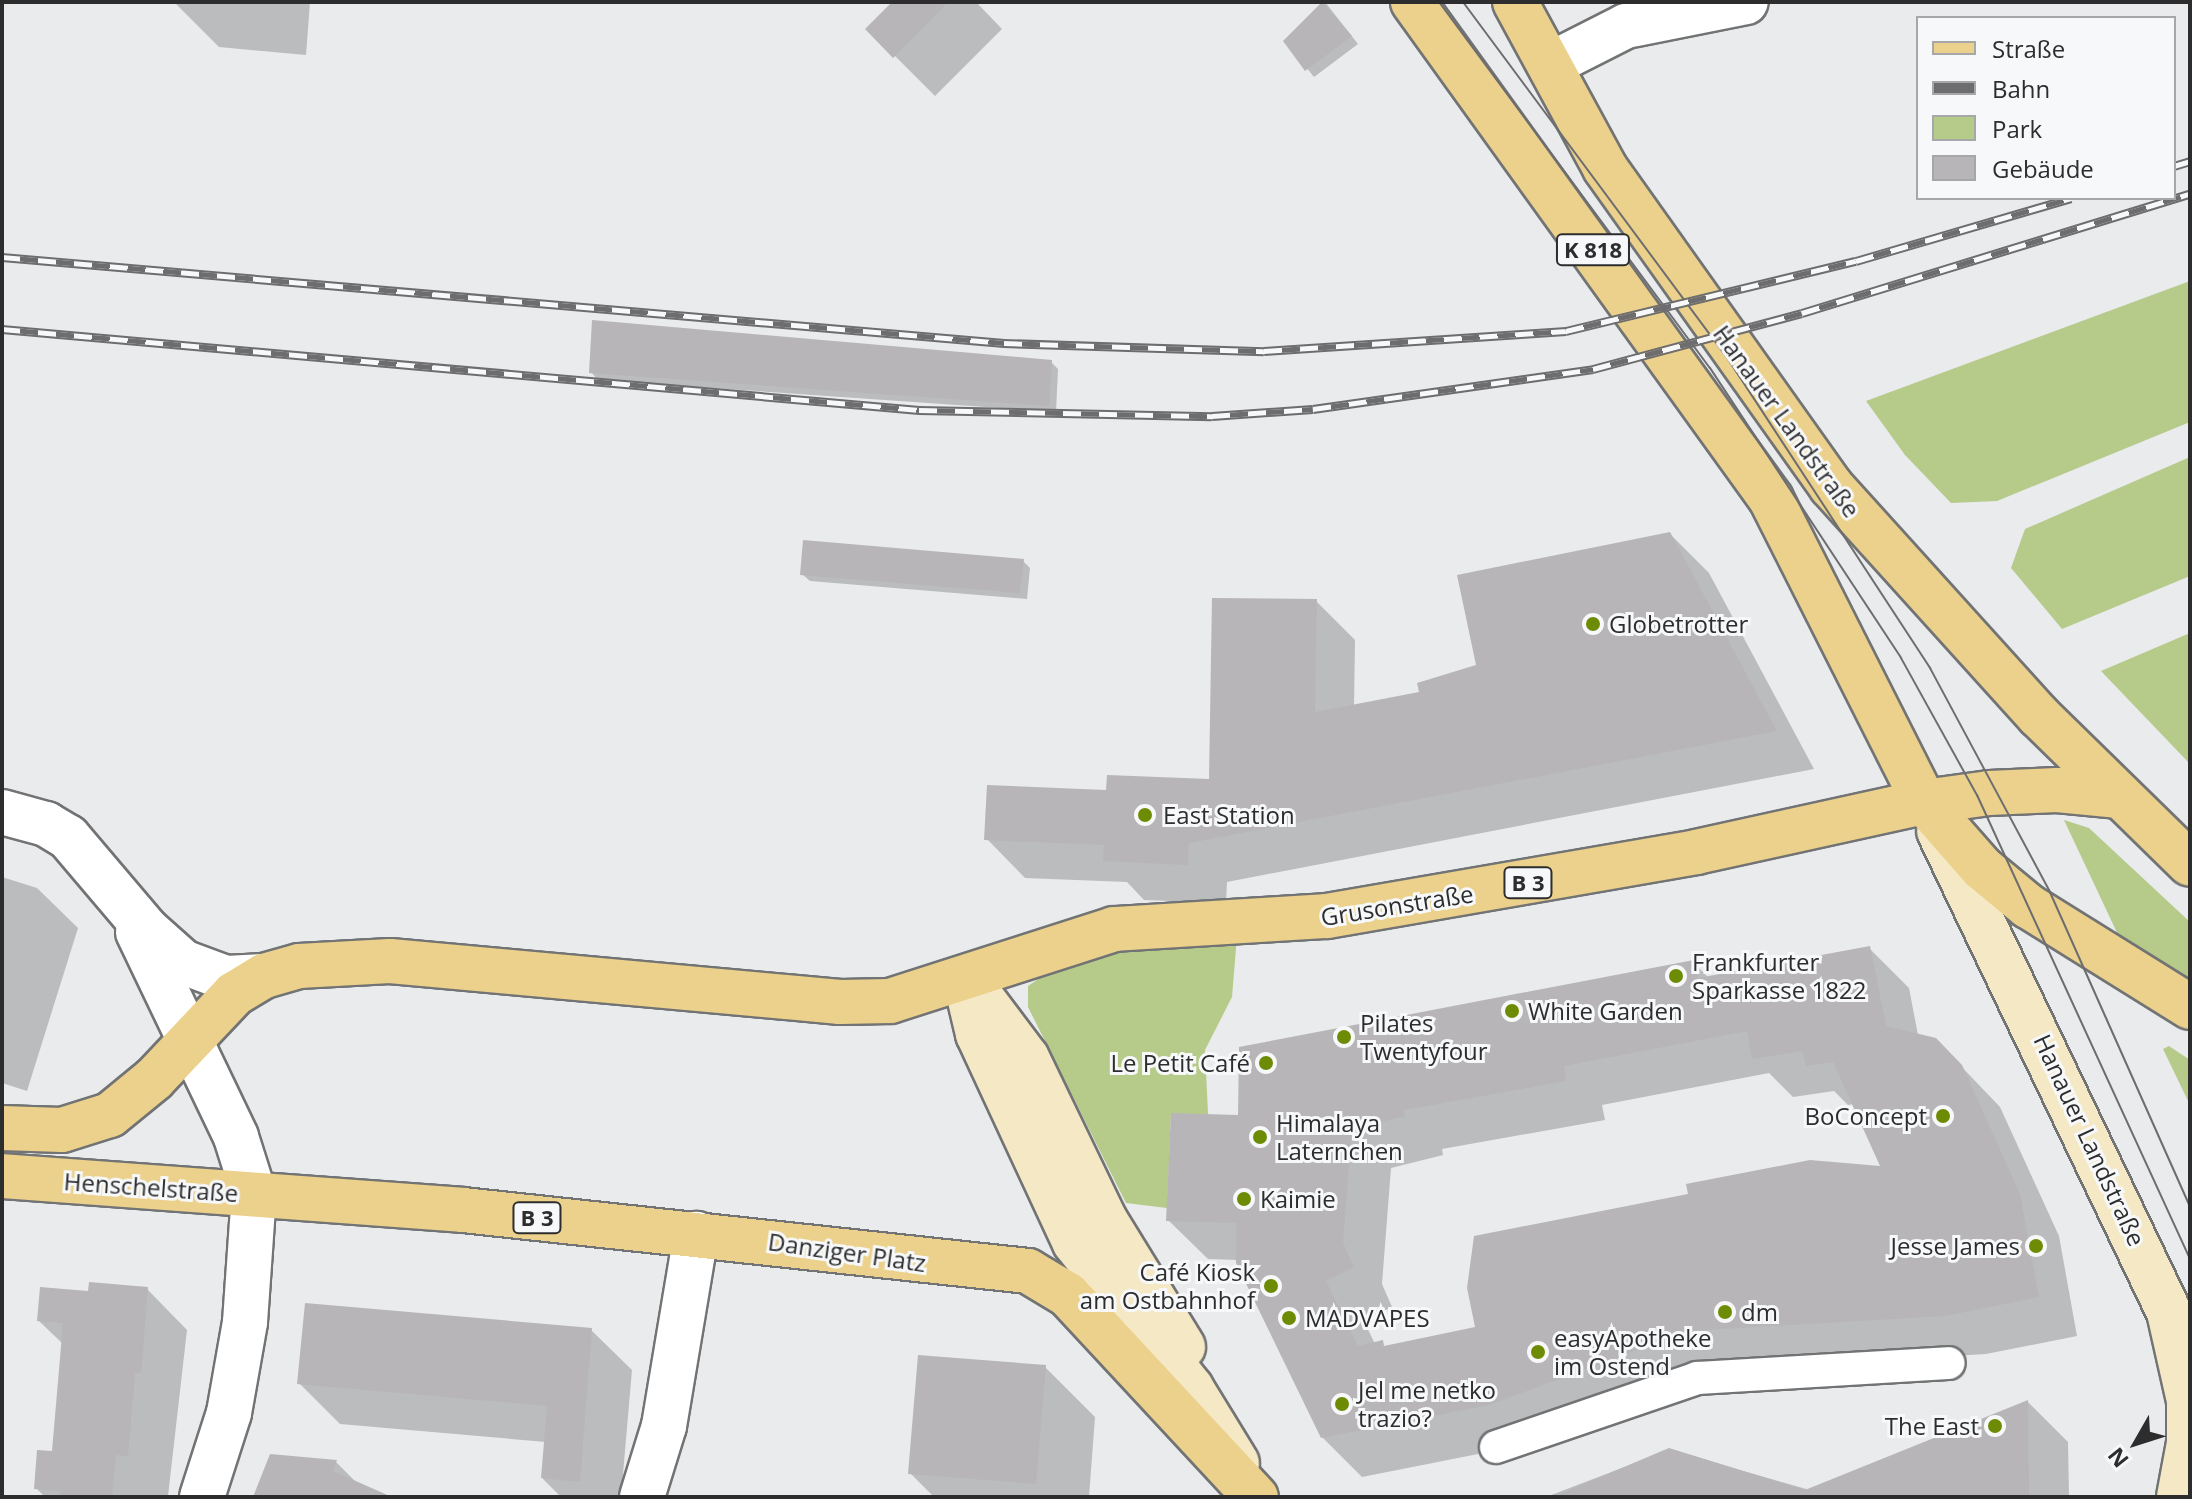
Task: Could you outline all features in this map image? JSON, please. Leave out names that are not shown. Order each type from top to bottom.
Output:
[{"type":"main road","name":"Hanauer Landstraße","points":[[1413,2],[1771,499],[2004,957],[2169,1312],[2189,1401],[2179,1497]]},
{"type":"main road","name":"Hanauer Landstraße","points":[[1515,2],[1605,168],[1825,478],[2039,716],[2117,796],[2190,864]]},
{"type":"main road","name":"B 3","points":[[1924,802],[2033,791],[2117,796]]},
{"type":"main road","name":"Hanauer Landstraße","points":[[1924,802],[1982,868],[2028,906],[2190,1007]]},
{"type":"main road","name":"Grusonstraße","points":[[965,979],[1096,933],[1327,916],[1788,835],[1924,802]]},
{"type":"main road","name":"B 3","points":[[2,1128],[62,1130],[110,1115],[154,1079],[221,1004],[264,976],[331,962],[390,961],[875,1002],[926,993],[965,979]]},
{"type":"main road","name":"Danziger Platz","points":[[965,979],[1001,1018],[1027,1058],[1091,1194],[1167,1316],[1228,1447],[1254,1494]]},
{"type":"main road","name":"Henschelstraße","points":[[2,1176],[146,1190],[299,1196]]},
{"type":"main road","name":"Danziger Platz","points":[[299,1196],[803,1243],[902,1261],[1028,1271],[1048,1279],[1254,1494]]},
{"type":"street","points":[[1551,64],[1626,26],[1746,2]]},
{"type":"street","points":[[2,812],[46,824],[68,837],[157,940],[192,967],[226,978],[264,976]]},
{"type":"street","points":[[121,898],[236,1137],[254,1194],[245,1322],[229,1413],[202,1497]]},
{"type":"street","points":[[642,1497],[664,1426],[696,1234]]},
{"type":"street","points":[[1496,1447],[1697,1378],[1949,1363]]},
{"type":"green space","points":[[2190,281],[2190,422],[1997,501],[1951,503],[1905,455],[1866,401]]},
{"type":"green space","points":[[2190,457],[2190,576],[2062,629],[2011,568],[2025,529]]},
{"type":"green space","points":[[2190,633],[2190,764],[2101,671]]},
{"type":"green space","points":[[2064,820],[2089,828],[2190,922],[2190,983],[2120,939]]},
{"type":"green space","points":[[1237,936],[1232,997],[1205,1050],[1208,1114],[1171,1114],[1167,1208],[1126,1203],[1028,1007],[1028,986],[1076,954]]},
{"type":"green space","points":[[2169,1046],[2190,1060],[2190,1105],[2163,1049]]},
{"type":"building","points":[[892,2],[948,2],[893,58],[865,29]]},
{"type":"building","points":[[1322,2],[1352,36],[1305,71],[1283,41]]},
{"type":"building","points":[[592,320],[1052,360],[1049,406],[589,373]]},
{"type":"building","points":[[1670,532],[1777,731],[1189,843],[1188,865],[1103,861],[1104,845],[984,840],[987,785],[1106,790],[1107,775],[1209,779],[1212,598],[1317,599],[1315,712],[1419,692],[1417,683],[1476,665],[1457,575]]},
{"type":"building","points":[[803,540],[1024,559],[1020,593],[800,575]]},
{"type":"building","points":[[1870,946],[1886,1026],[1936,1038],[1962,1065],[2020,1194],[2039,1297],[1945,1316],[1687,1331],[1489,1405],[1321,1438],[1236,1263],[1236,1223],[1166,1221],[1171,1113],[1238,1115],[1239,1047],[1694,960],[1698,978]],"holes":[[[1747,1031],[1752,1059],[1803,1051],[1806,1066],[1833,1062],[1880,1166],[1810,1160],[1686,1184],[1688,1194],[1474,1236],[1467,1288],[1475,1327],[1384,1346],[1383,1340],[1358,1346],[1326,1281],[1354,1267],[1343,1243],[1352,1129],[1405,1116],[1404,1110],[1566,1081],[1564,1066]]]},
{"type":"building","points":[[89,1282],[148,1287],[141,1373],[135,1373],[128,1456],[116,1455],[112,1497],[59,1497],[60,1491],[34,1489],[37,1450],[52,1451],[63,1323],[37,1321],[40,1287],[88,1291]]},
{"type":"building","points":[[305,1303],[592,1328],[580,1482],[541,1478],[547,1406],[297,1384]]},
{"type":"building","points":[[918,1355],[1046,1365],[1036,1484],[908,1474]]},
{"type":"building","name":"The East","points":[[2028,1400],[2029,1497],[1553,1497],[1669,1448],[1805,1490]]},
{"type":"building","points":[[270,1454],[337,1460],[333,1471],[392,1497],[253,1497]]},
{"type":"tram line","points":[[1439,2],[1710,368],[1901,658],[1977,795],[2190,1259]]},
{"type":"tram line","points":[[1463,2],[1726,356],[1930,668],[2049,890],[2190,1207]]},
{"type":"railway","points":[[2176,165],[2190,161]]},
{"type":"railway","points":[[2176,198],[2190,194]]},
{"type":"railway","points":[[2,257],[1004,343],[1264,351],[1566,331],[1856,261],[2064,200]]},
{"type":"railway","points":[[2,329],[919,410],[1212,416],[1313,409],[1593,369],[1802,313],[2170,200]]},
{"type":"place","name":"Globetrotter","points":[[1593,624]]},
{"type":"place","name":"East Station","points":[[1145,815]]},
{"type":"place","name":"Frankfurter Sparkasse 1822","points":[[1676,976]]},
{"type":"place","name":"White Garden","points":[[1512,1011]]},
{"type":"place","name":"Pilates Twentyfour","points":[[1344,1037]]},
{"type":"place","name":"Le Petit Café","points":[[1266,1063]]},
{"type":"place","name":"BoConcept","points":[[1943,1116]]},
{"type":"place","name":"Himalaya Laternchen","points":[[1260,1137]]},
{"type":"place","name":"Kaimie","points":[[1244,1199]]},
{"type":"place","name":"Jesse James","points":[[2036,1246]]},
{"type":"place","name":"Café Kiosk am Ostbahnhof","points":[[1271,1286]]},
{"type":"place","name":"dm","points":[[1725,1312]]},
{"type":"place","name":"MADVAPES","points":[[1289,1318]]},
{"type":"place","name":"easyApotheke im Ostend","points":[[1538,1352]]},
{"type":"place","name":"Jel me netko trazio?","points":[[1342,1404]]},
{"type":"place","name":"The East","points":[[1995,1426]]}]
